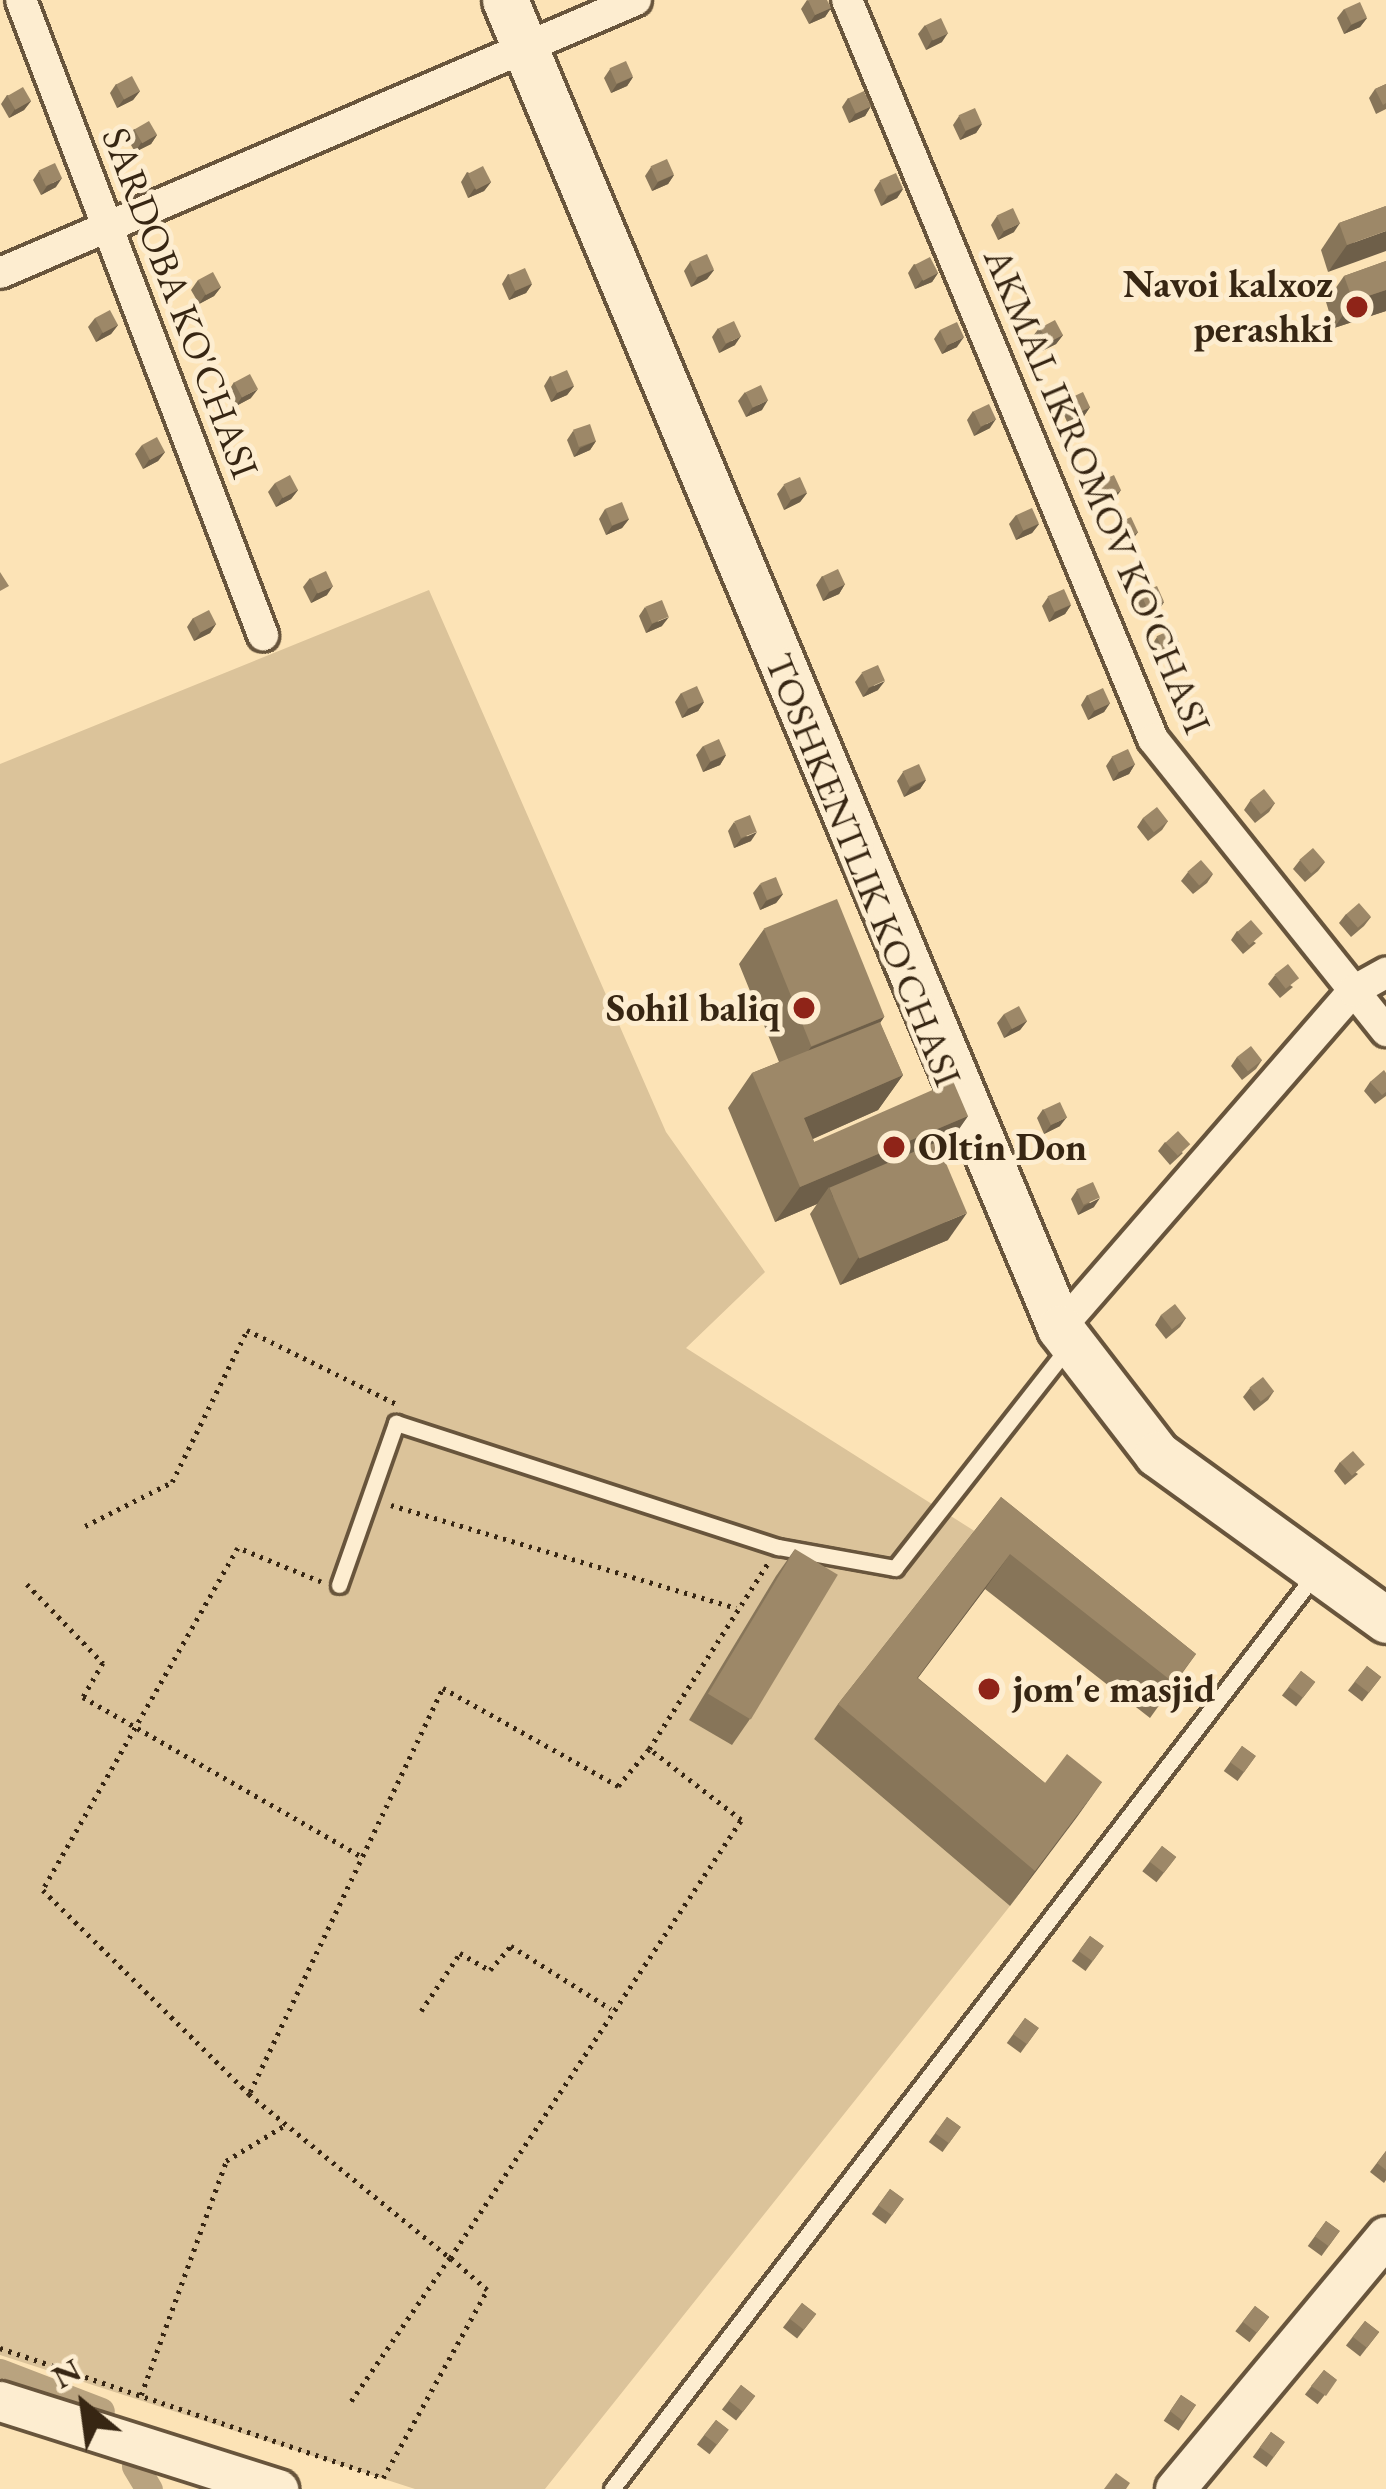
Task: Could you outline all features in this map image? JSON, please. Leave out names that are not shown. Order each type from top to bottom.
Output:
[{"type":"main road","name":"TOSHKENTLIK KO'CHASI","points":[[505,0],[1065,1336],[1157,1454],[1386,1620]]},
{"type":"street","name":"SARDOBA KO'CHASI","points":[[21,0],[263,635]]},
{"type":"street","points":[[0,273],[636,0]]},
{"type":"street","name":"AKMAL IKROMOV KO'CHASI","points":[[847,0],[1153,739],[1386,1031]]},
{"type":"street","points":[[1065,1336],[1353,991],[1386,973]]},
{"type":"street","points":[[1175,2489],[1386,2236]]},
{"type":"street","points":[[0,2401],[278,2489]]},
{"type":"lane","points":[[339,1586],[396,1423],[778,1547],[895,1568],[1065,1336]]},
{"type":"lane","points":[[612,2489],[1317,1572]]},
{"type":"path","points":[[85,1526],[172,1482],[248,1330],[397,1396],[396,1423]]},
{"type":"path","points":[[368,1498],[739,1609]]},
{"type":"path","points":[[249,2094],[443,1688],[618,1786],[649,1750],[778,1547]]},
{"type":"path","points":[[0,2348],[383,2478],[487,2290],[249,2094],[43,1890],[238,1548],[339,1586]]},
{"type":"path","points":[[27,1584],[103,1663],[83,1696],[135,1732],[362,1857]]},
{"type":"path","points":[[351,2402],[610,2009],[741,1820],[649,1750]]},
{"type":"path","points":[[421,2012],[460,1953],[490,1970],[511,1946],[610,2009]]},
{"type":"path","points":[[141,2395],[226,2161],[286,2125]]},
{"type":"shaded area","points":[[429,590],[666,1132],[765,1272],[686,1348],[976,1532],[814,1739],[1010,1906],[545,2489],[415,2489],[0,2355],[0,764]]},
{"type":"building","points":[[808,0],[827,0],[831,8],[815,15]]},
{"type":"building","points":[[1360,2],[1367,18],[1351,24],[1344,9]]},
{"type":"building","points":[[941,18],[948,33],[933,41],[926,25]]},
{"type":"building","points":[[626,61],[633,77],[616,84],[610,68]]},
{"type":"building","points":[[132,76],[140,91],[124,99],[116,84]]},
{"type":"building","points":[[1386,84],[1386,103],[1383,105],[1375,89]]},
{"type":"building","points":[[23,87],[31,101],[15,110],[7,96]]},
{"type":"building","points":[[864,91],[871,106],[856,114],[849,98]]},
{"type":"building","points":[[975,108],[982,124],[965,131],[959,115]]},
{"type":"building","points":[[149,121],[157,135],[142,143],[134,130]]},
{"type":"building","points":[[667,159],[674,175],[657,182],[651,166]]},
{"type":"building","points":[[55,163],[62,178],[46,186],[39,171]]},
{"type":"building","points":[[483,166],[491,182],[476,190],[468,174]]},
{"type":"building","points":[[896,173],[903,189],[886,196],[880,180]]},
{"type":"building","points":[[1386,206],[1386,231],[1347,245],[1339,223]]},
{"type":"building","points":[[1013,208],[1020,223],[1004,231],[997,216]]},
{"type":"building","points":[[707,254],[714,270],[697,277],[690,262]]},
{"type":"building","points":[[930,257],[938,273],[923,281],[915,265]]},
{"type":"building","points":[[1386,261],[1386,290],[1353,301],[1344,276]]},
{"type":"building","points":[[525,268],[532,284],[515,291],[509,275]]},
{"type":"building","points":[[213,272],[221,287],[206,295],[198,280]]},
{"type":"building","points":[[110,310],[118,325],[103,333],[95,318]]},
{"type":"building","points":[[1055,320],[1063,335],[1048,343],[1040,328]]},
{"type":"building","points":[[734,321],[741,336],[726,344],[719,328]]},
{"type":"building","points":[[957,322],[964,337],[947,345],[940,330]]},
{"type":"building","points":[[567,370],[574,386],[557,393],[551,377]]},
{"type":"building","points":[[250,374],[258,389],[242,397],[234,382]]},
{"type":"building","points":[[761,385],[768,400],[753,408],[746,392]]},
{"type":"building","points":[[1083,392],[1090,407],[1075,415],[1068,399]]},
{"type":"building","points":[[989,404],[996,419],[981,427],[974,411]]},
{"type":"building","points":[[590,424],[596,441],[579,447],[573,430]]},
{"type":"building","points":[[157,437],[165,452],[150,460],[142,445]]},
{"type":"building","points":[[290,475],[298,490],[283,498],[275,483]]},
{"type":"building","points":[[1114,475],[1121,490],[1106,498],[1099,482]]},
{"type":"building","points":[[800,477],[807,493],[790,500],[784,484]]},
{"type":"building","points":[[622,502],[629,519],[612,525],[605,509]]},
{"type":"building","points":[[1032,508],[1039,524],[1023,530],[1016,515]]},
{"type":"building","points":[[1131,517],[1138,532],[1122,540],[1115,525]]},
{"type":"building","points":[[838,569],[845,584],[830,592],[823,576]]},
{"type":"building","points":[[326,571],[333,586],[318,594],[311,578]]},
{"type":"building","points":[[1157,586],[1164,602],[1147,609],[1141,593]]},
{"type":"building","points":[[1064,589],[1071,605],[1054,612],[1048,596]]},
{"type":"building","points":[[662,600],[669,617],[652,623],[645,607]]},
{"type":"building","points":[[209,610],[216,624],[200,632],[193,618]]},
{"type":"building","points":[[1173,629],[1180,645],[1163,652],[1157,636]]},
{"type":"building","points":[[878,665],[885,681],[868,688],[862,672]]},
{"type":"building","points":[[697,686],[704,702],[688,708],[681,693]]},
{"type":"building","points":[[1103,688],[1110,703],[1095,711],[1088,695]]},
{"type":"building","points":[[1200,699],[1207,715],[1190,722],[1184,706]]},
{"type":"building","points":[[719,739],[726,755],[710,761],[703,746]]},
{"type":"building","points":[[1128,749],[1135,764],[1119,772],[1112,757]]},
{"type":"building","points":[[919,764],[926,780],[909,787],[903,771]]},
{"type":"building","points":[[1264,789],[1275,803],[1261,814],[1250,800]]},
{"type":"building","points":[[1157,807],[1168,821],[1154,832],[1143,818]]},
{"type":"building","points":[[750,815],[757,832],[741,838],[734,821]]},
{"type":"building","points":[[1313,848],[1325,862],[1311,873],[1299,860]]},
{"type":"building","points":[[1201,860],[1213,874],[1199,885],[1187,872]]},
{"type":"building","points":[[776,877],[783,894],[767,900],[760,883]]},
{"type":"building","points":[[837,899],[885,1017],[811,1046],[764,929]]},
{"type":"building","points":[[1359,903],[1371,917],[1358,928],[1346,914]]},
{"type":"building","points":[[1251,920],[1263,934],[1249,945],[1237,932]]},
{"type":"building","points":[[1288,964],[1299,978],[1286,989],[1275,974]]},
{"type":"building","points":[[1019,1006],[1027,1021],[1012,1029],[1004,1014]]},
{"type":"building","points":[[880,1022],[903,1075],[804,1118],[814,1142],[953,1081],[968,1116],[800,1187],[752,1073]]},
{"type":"building","points":[[1251,1046],[1262,1060],[1248,1071],[1237,1057]]},
{"type":"building","points":[[1384,1070],[1386,1092],[1382,1095],[1370,1082]]},
{"type":"building","points":[[1060,1102],[1067,1117],[1051,1125],[1044,1110]]},
{"type":"building","points":[[1178,1131],[1190,1144],[1178,1156],[1166,1143]]},
{"type":"building","points":[[937,1142],[967,1213],[859,1259],[829,1188]]},
{"type":"building","points":[[1093,1182],[1100,1198],[1083,1205],[1077,1189]]},
{"type":"building","points":[[1175,1304],[1186,1318],[1172,1329],[1161,1315]]},
{"type":"building","points":[[1263,1377],[1274,1391],[1261,1402],[1250,1387]]},
{"type":"building","points":[[1353,1451],[1365,1465],[1352,1476],[1340,1462]]},
{"type":"building","points":[[1001,1497],[1196,1654],[1174,1683],[1010,1554],[917,1678],[1045,1783],[1067,1754],[1102,1782],[1035,1871],[838,1704]]},
{"type":"building","points":[[795,1549],[838,1575],[751,1720],[708,1694]]},
{"type":"building","points":[[1367,1666],[1381,1677],[1369,1693],[1355,1682]]},
{"type":"building","points":[[1301,1671],[1315,1682],[1303,1698],[1289,1687]]},
{"type":"building","points":[[1242,1746],[1256,1756],[1244,1772],[1230,1762]]},
{"type":"building","points":[[1162,1846],[1176,1857],[1164,1873],[1150,1862]]},
{"type":"building","points":[[1090,1936],[1104,1946],[1093,1961],[1079,1951]]},
{"type":"building","points":[[1025,2018],[1039,2028],[1027,2044],[1013,2034]]},
{"type":"building","points":[[947,2117],[961,2127],[949,2143],[935,2133]]},
{"type":"building","points":[[890,2189],[904,2199],[892,2215],[878,2205]]},
{"type":"building","points":[[1326,2221],[1340,2231],[1329,2246],[1315,2236]]},
{"type":"building","points":[[802,2303],[816,2314],[804,2330],[790,2319]]},
{"type":"building","points":[[1255,2306],[1269,2317],[1257,2333],[1243,2322]]},
{"type":"building","points":[[1365,2321],[1379,2332],[1367,2348],[1353,2337]]},
{"type":"building","points":[[1324,2370],[1337,2380],[1326,2396],[1311,2386]]},
{"type":"building","points":[[741,2385],[755,2396],[743,2412],[729,2401]]},
{"type":"building","points":[[1181,2395],[1196,2405],[1183,2421],[1170,2411]]},
{"type":"building","points":[[716,2420],[729,2430],[717,2445],[704,2435]]},
{"type":"building","points":[[1271,2432],[1285,2442],[1274,2457],[1260,2447]]},
{"type":"building","points":[[1116,2473],[1130,2483],[1126,2489],[1104,2489]]},
{"type":"waterway","points":[[0,2372],[101,2411]]},
{"type":"waterway","points":[[135,2466],[149,2489]]},
{"type":"place","name":"Navoi kalxoz perashki","points":[[1357,307]]},
{"type":"place","name":"Sohil baliq","points":[[804,1008]]},
{"type":"place","name":"Oltin Don","points":[[894,1147]]},
{"type":"place","name":"jom'e masjid","points":[[989,1689]]}]
